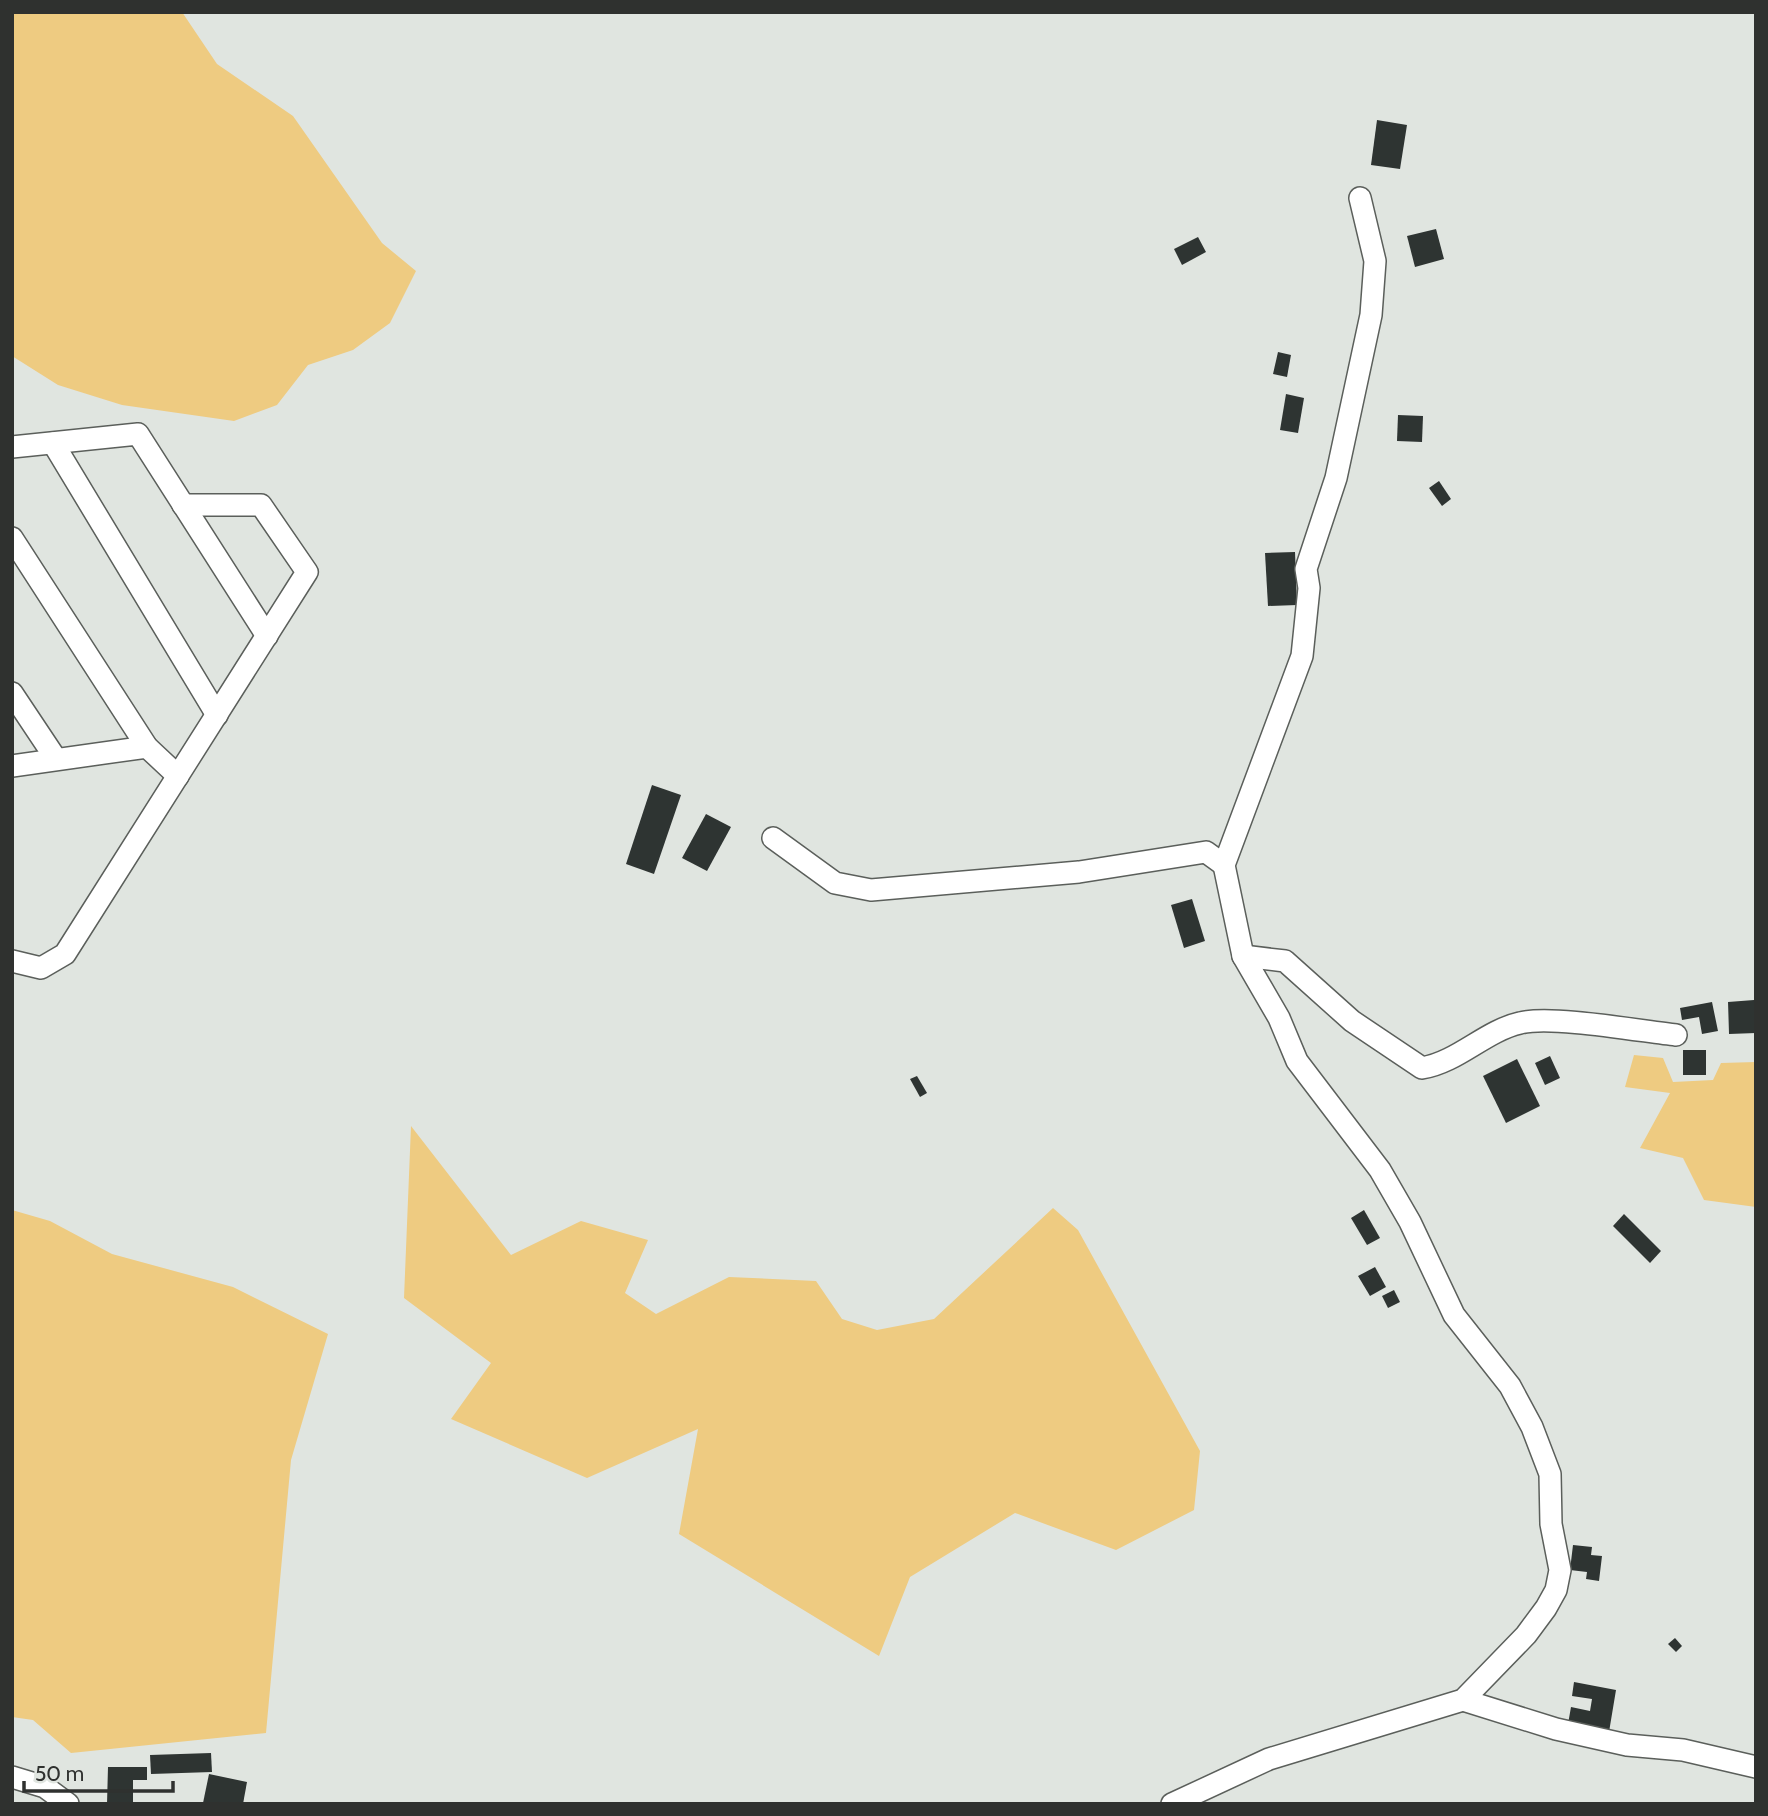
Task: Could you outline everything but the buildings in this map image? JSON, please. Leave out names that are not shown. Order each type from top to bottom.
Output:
[{"type":"street","points":[[1172,1804],[1269,1759],[1463,1699],[1525,1635],[1556,1590],[1560,1570],[1551,1524],[1550,1474],[1532,1427],[1510,1386],[1454,1315],[1410,1222],[1380,1170],[1297,1061],[1273,1006],[1243,956],[1224,865],[1302,656],[1309,588],[1306,569],[1336,478],[1371,315],[1375,261],[1360,198]]},
{"type":"street","points":[[12,447],[138,434],[267,636]]},
{"type":"street","points":[[53,443],[217,715]]},
{"type":"street","points":[[12,961],[41,968],[65,954],[307,572],[261,505],[183,505]]},
{"type":"street","points":[[12,538],[147,747],[178,776]]},
{"type":"street","points":[[12,693],[56,760]]},
{"type":"street","points":[[12,766],[147,747]]},
{"type":"street","points":[[773,838],[835,883],[871,890],[1079,872],[1206,852],[1224,865]]},
{"type":"street","points":[[1243,956],[1285,961],[1352,1021],[1422,1068],[1438,1065],[1519,1023],[1542,1021],[1676,1035]]},
{"type":"street","points":[[1463,1699],[1556,1729],[1627,1745],[1683,1750],[1756,1767]]},
{"type":"street","points":[[12,1777],[45,1787],[68,1804]]},
{"type":"shaded area","points":[[12,12],[182,12],[217,64],[293,116],[382,243],[416,271],[390,323],[353,350],[308,365],[277,405],[234,421],[122,405],[58,385],[12,356]]},
{"type":"shaded area","points":[[1634,1055],[1663,1058],[1673,1082],[1713,1080],[1721,1063],[1756,1062],[1756,1207],[1704,1200],[1683,1158],[1640,1148],[1670,1093],[1625,1087]]},
{"type":"shaded area","points":[[411,1126],[511,1255],[581,1221],[648,1240],[625,1293],[656,1314],[729,1277],[816,1281],[842,1319],[877,1330],[934,1319],[1053,1208],[1078,1230],[1200,1451],[1194,1510],[1116,1550],[1015,1513],[910,1577],[879,1656],[679,1534],[698,1429],[587,1478],[451,1419],[491,1363],[404,1298]]},
{"type":"shaded area","points":[[12,1210],[50,1221],[112,1254],[233,1287],[328,1334],[291,1460],[266,1733],[71,1753],[33,1720],[12,1717]]}]
